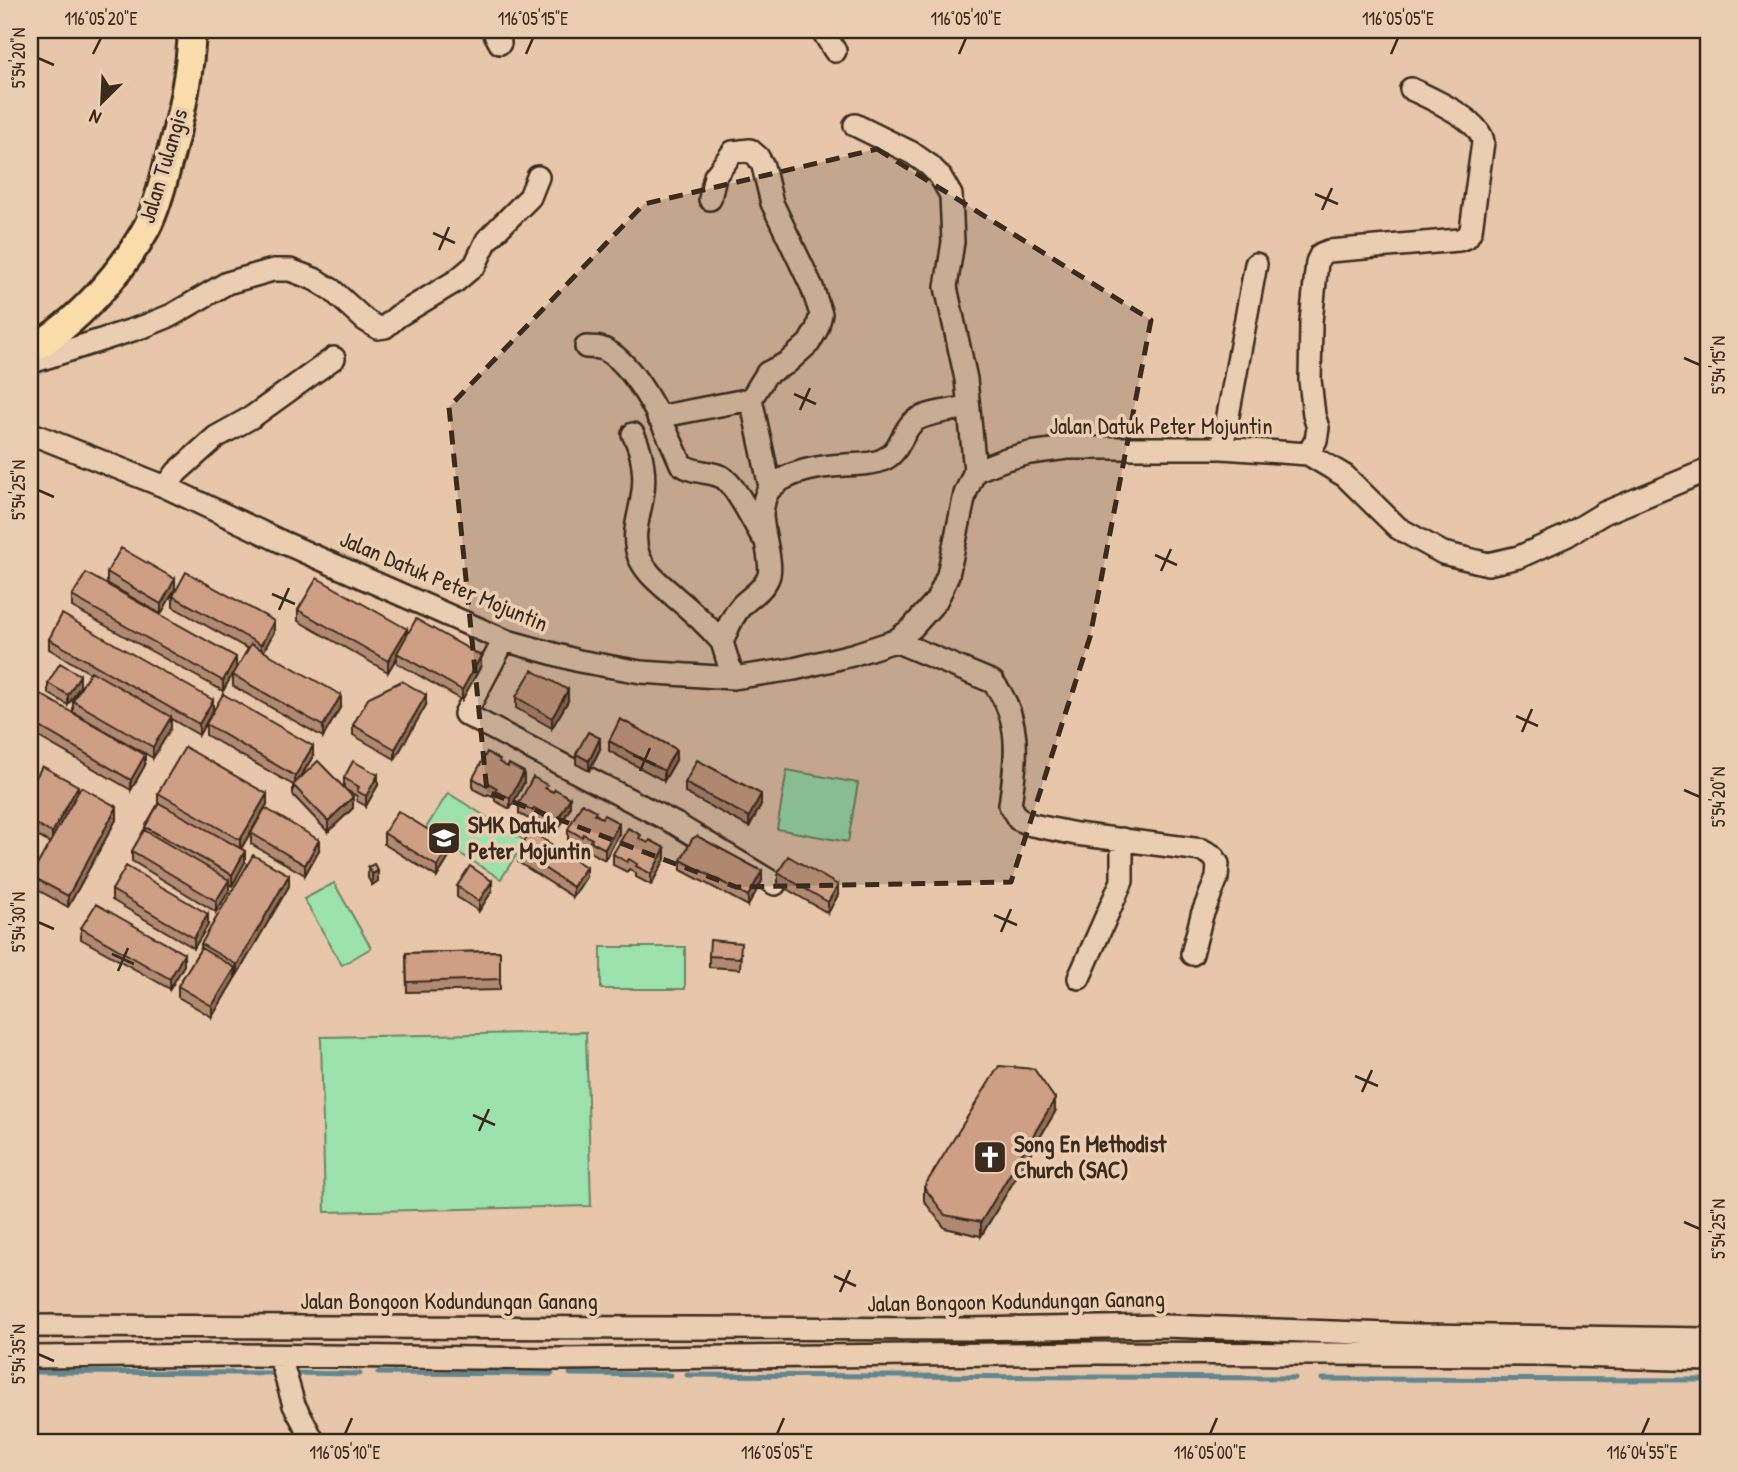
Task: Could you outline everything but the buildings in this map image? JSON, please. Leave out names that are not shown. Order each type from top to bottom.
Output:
[{"type":"main road","name":"Jalan Tulangis","points":[[33,356],[108,285],[147,227],[175,140],[191,62],[192,30]]},
{"type":"street","points":[[822,30],[835,51]]},
{"type":"street","points":[[1314,441],[1311,322],[1317,262],[1321,254],[1329,251],[1459,240],[1467,237],[1471,230],[1483,142],[1481,134],[1451,110],[1411,89]]},
{"type":"street","points":[[855,125],[912,153],[929,165],[940,176],[951,195],[953,242],[946,287],[966,379],[974,464]]},
{"type":"street","points":[[710,200],[715,176],[733,152],[750,150],[758,157],[763,166],[772,203],[812,288],[821,314],[809,343],[786,363],[768,373],[751,400],[771,487]]},
{"type":"street","points":[[33,356],[145,326],[172,315],[228,283],[273,270],[290,270],[314,279],[332,290],[365,320],[378,328],[385,327],[398,316],[456,281],[475,265],[487,240],[530,197],[538,177]]},
{"type":"street","points":[[1224,435],[1256,264]]},
{"type":"street","points":[[586,347],[599,347],[609,351],[623,365],[643,389],[681,464],[688,470],[716,475],[728,482],[764,539]]},
{"type":"street","points":[[166,487],[177,472],[216,437],[252,417],[334,358]]},
{"type":"street","points":[[658,417],[751,400]]},
{"type":"street","points":[[722,642],[735,613],[760,589],[768,577],[770,567],[764,539],[763,505],[771,487],[786,478],[815,469],[884,460],[895,450],[912,423],[937,413],[968,407]]},
{"type":"street","name":"Jalan Datuk Peter Mojuntin","points":[[30,419],[53,443]]},
{"type":"street","name":"Jalan Datuk Peter Mojuntin","points":[[30,433],[166,487],[280,541],[504,640],[579,661],[641,672],[733,678],[805,666],[895,641],[926,613],[942,589],[948,575],[974,464],[1067,448],[1224,435],[1314,441],[1398,528],[1443,552],[1488,564],[1519,557],[1566,536],[1604,513],[1708,470]]},
{"type":"street","points":[[633,434],[644,474],[643,496],[635,526],[638,553],[651,576],[722,642],[733,678]]},
{"type":"street","points":[[504,640],[465,714],[676,824],[775,884]]},
{"type":"street","points":[[895,641],[993,682],[1000,691],[1011,718],[1016,747],[1010,805],[1018,819],[1057,831],[1202,850],[1213,856],[1219,864],[1217,878],[1202,915],[1192,954]]},
{"type":"street","points":[[1079,978],[1122,881],[1122,839]]},
{"type":"street","name":"Jalan Bongoon Kodundungan Ganang","points":[[30,1326],[968,1329],[1165,1326],[1418,1335],[1674,1349],[1708,1339]]},
{"type":"street","points":[[240,1327],[242,1354]]},
{"type":"street","points":[[30,1357],[242,1354],[280,1357],[561,1359],[1118,1353],[1543,1355],[1674,1349],[1708,1360]]},
{"type":"street","points":[[280,1357],[294,1405],[314,1442]]},
{"type":"highlighted area","points":[[877,149],[1151,320],[1090,637],[1011,882],[736,887],[487,792],[449,407],[644,204]]},
{"type":"green space","points":[[787,770],[858,783],[848,842],[777,829]]},
{"type":"green space","points":[[448,793],[525,841],[501,879],[424,831]]},
{"type":"green space","points":[[334,883],[371,948],[342,965],[304,899]]},
{"type":"green space","points":[[601,947],[685,947],[685,989],[601,989]]},
{"type":"green space","points":[[586,1032],[591,1206],[325,1212],[321,1037]]},
{"type":"waterway","points":[[30,1372],[274,1373]]},
{"type":"waterway","points":[[291,1373],[360,1374]]},
{"type":"waterway","points":[[378,1373],[552,1374]]},
{"type":"waterway","points":[[570,1374],[670,1375]]},
{"type":"waterway","points":[[687,1375],[1295,1378]]},
{"type":"waterway","points":[[1322,1379],[1708,1380]]},
{"type":"place","name":"SMK Datuk Peter Mojuntin","points":[[444,838]]},
{"type":"place","name":"Song En Methodist Church (SAC)","points":[[990,1157]]}]
